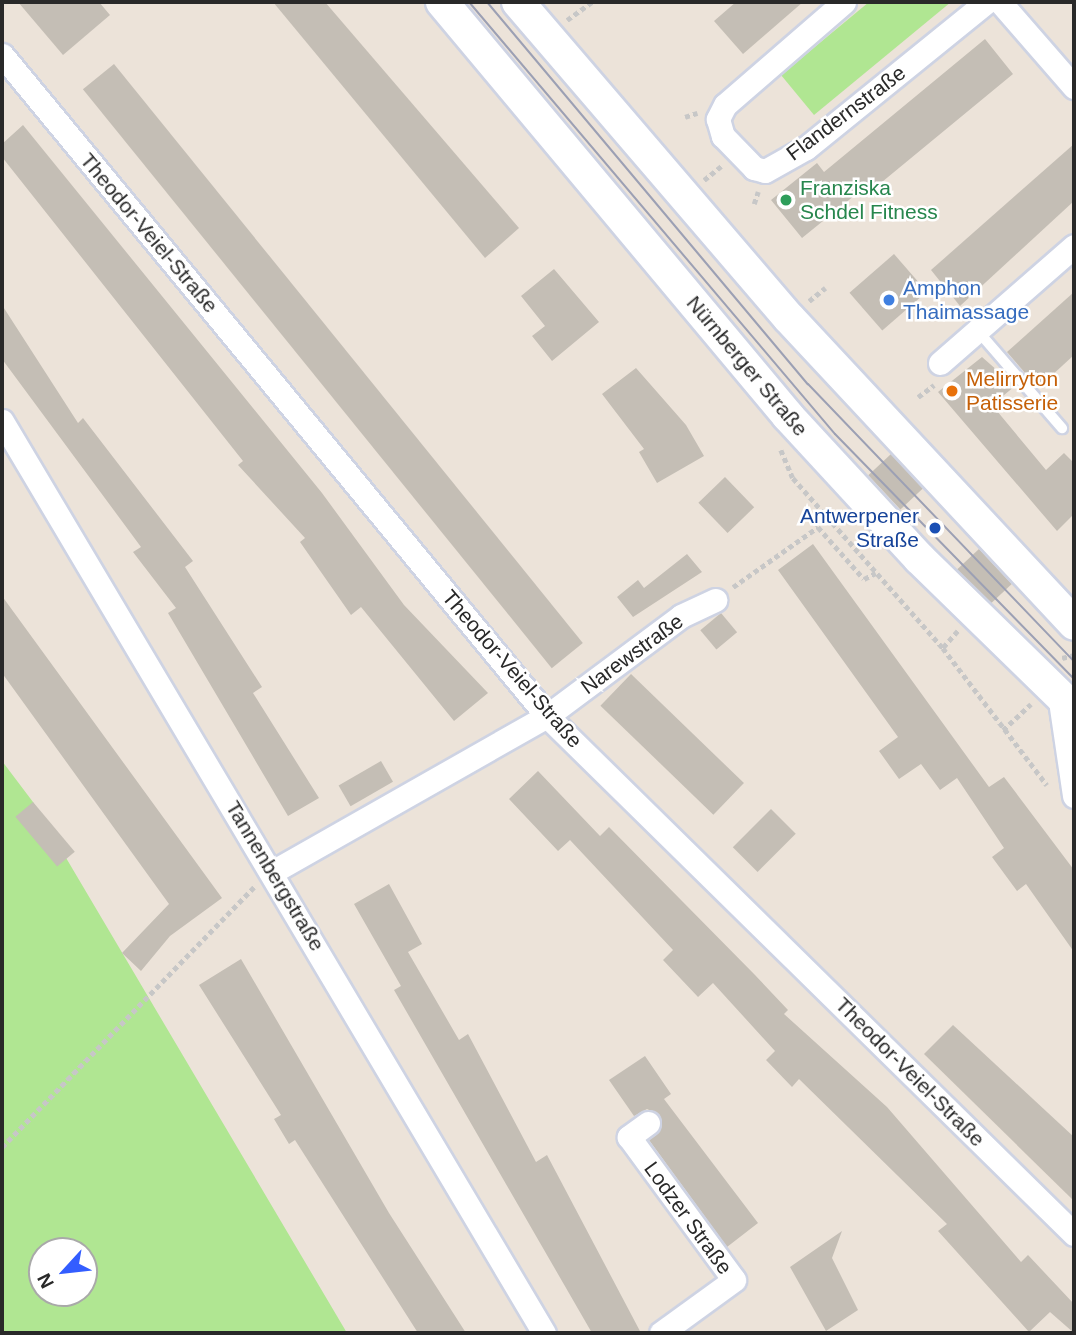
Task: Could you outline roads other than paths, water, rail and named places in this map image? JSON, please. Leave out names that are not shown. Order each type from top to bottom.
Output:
[{"type":"main road","name":"Nürnberger Straße","points":[[442,2],[788,416],[974,612],[1061,696]]},
{"type":"main road","points":[[518,2],[789,318],[1074,624]]},
{"type":"street","name":"Flandernstraße","points":[[844,2],[725,105],[718,120],[723,136],[754,168],[765,171],[806,148],[986,2]]},
{"type":"street","points":[[1000,2],[1074,87]]},
{"type":"street","name":"Theodor-Veiel-Straße","points":[[2,55],[547,716],[1074,1234]]},
{"type":"street","points":[[940,363],[1074,246]]},
{"type":"street","name":"Tannenbergstraße","points":[[2,421],[274,872],[544,1333]]},
{"type":"street","name":"Narewstraße","points":[[274,872],[547,716],[681,617],[716,600]]},
{"type":"street","points":[[1061,696],[1074,795]]},
{"type":"street","name":"Lodzer Straße","points":[[648,1123],[629,1137],[734,1280],[661,1333]]},
{"type":"lane","points":[[978,330],[1062,428]]},
{"type":"tram line","points":[[469,2],[835,434],[1074,679]]},
{"type":"tram line","points":[[487,2],[808,384],[1074,661]]},
{"type":"place","name":"Franziska Schdel Fitness","points":[[786,200]]},
{"type":"place","name":"Amphon Thaimassage","points":[[889,300]]},
{"type":"place","name":"Melirryton Patisserie","points":[[952,391]]},
{"type":"place","name":"Antwerpener Straße","points":[[935,528]]}]
